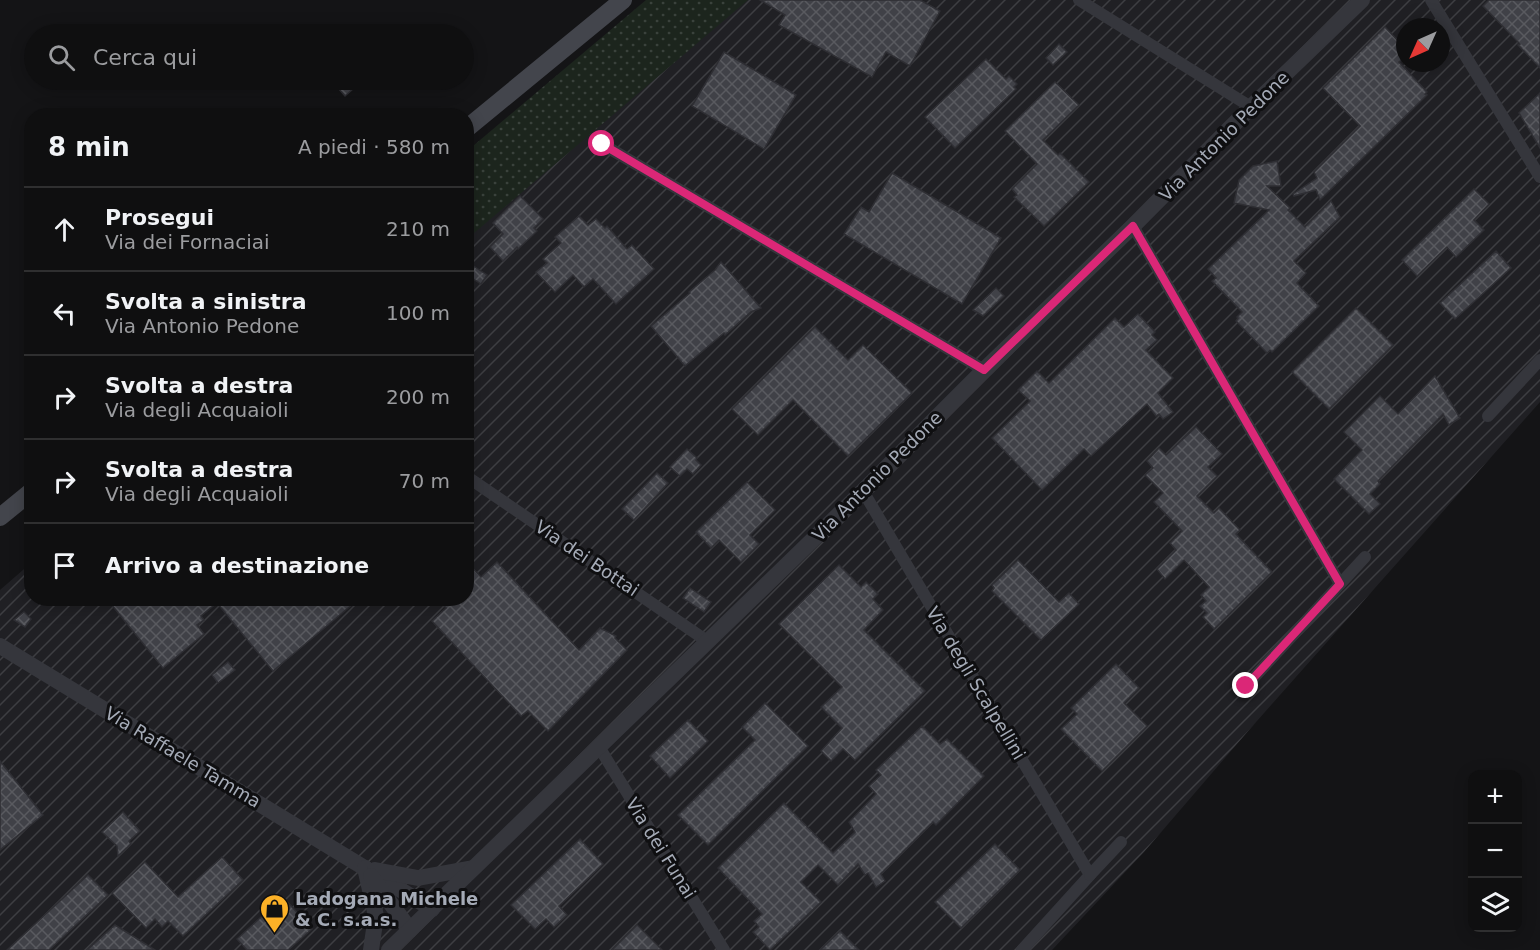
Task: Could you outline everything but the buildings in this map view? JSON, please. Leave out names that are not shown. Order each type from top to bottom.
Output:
[{"type":"main road","points":[[474,122],[623,0]]},
{"type":"main road","points":[[0,517],[24,498]]},
{"type":"street","points":[[1079,0],[1251,107]]},
{"type":"street","name":"Via Antonio Pedone","points":[[389,950],[863,491],[1362,0]]},
{"type":"street","points":[[1431,0],[1540,177]]},
{"type":"street","points":[[602,144],[984,370]]},
{"type":"street","points":[[1133,226],[1340,584]]},
{"type":"street","points":[[1488,416],[1540,360]]},
{"type":"street","name":"Via dei Bottai","points":[[474,481],[707,641]]},
{"type":"street","name":"Via degli Scalpellini","points":[[863,491],[1090,875]]},
{"type":"street","points":[[1246,686],[1365,557]]},
{"type":"street","name":"Via Raffaele Tamma","points":[[0,646],[432,909]]},
{"type":"street","name":"Via dei Funai","points":[[599,747],[724,950]]},
{"type":"street","points":[[1022,950],[1121,842]]},
{"type":"street","points":[[365,868],[418,878],[473,868]]},
{"type":"street","points":[[365,868],[410,930]]},
{"type":"street","points":[[365,868],[376,916],[371,950]]},
{"type":"shaded area","points":[[646,0],[748,0],[474,233],[474,145]]},
{"type":"shaded area","points":[[740,0],[1540,0],[1540,402],[1144,852],[1052,950],[0,950],[0,590],[24,569],[24,606],[474,606],[474,195]]},
{"type":"place","name":"Ladogana Michele & C. s.a.s.","points":[[274,934]]},
{"type":"route","points":[[602,144],[984,370],[1133,226],[1340,584],[1246,686]]}]
